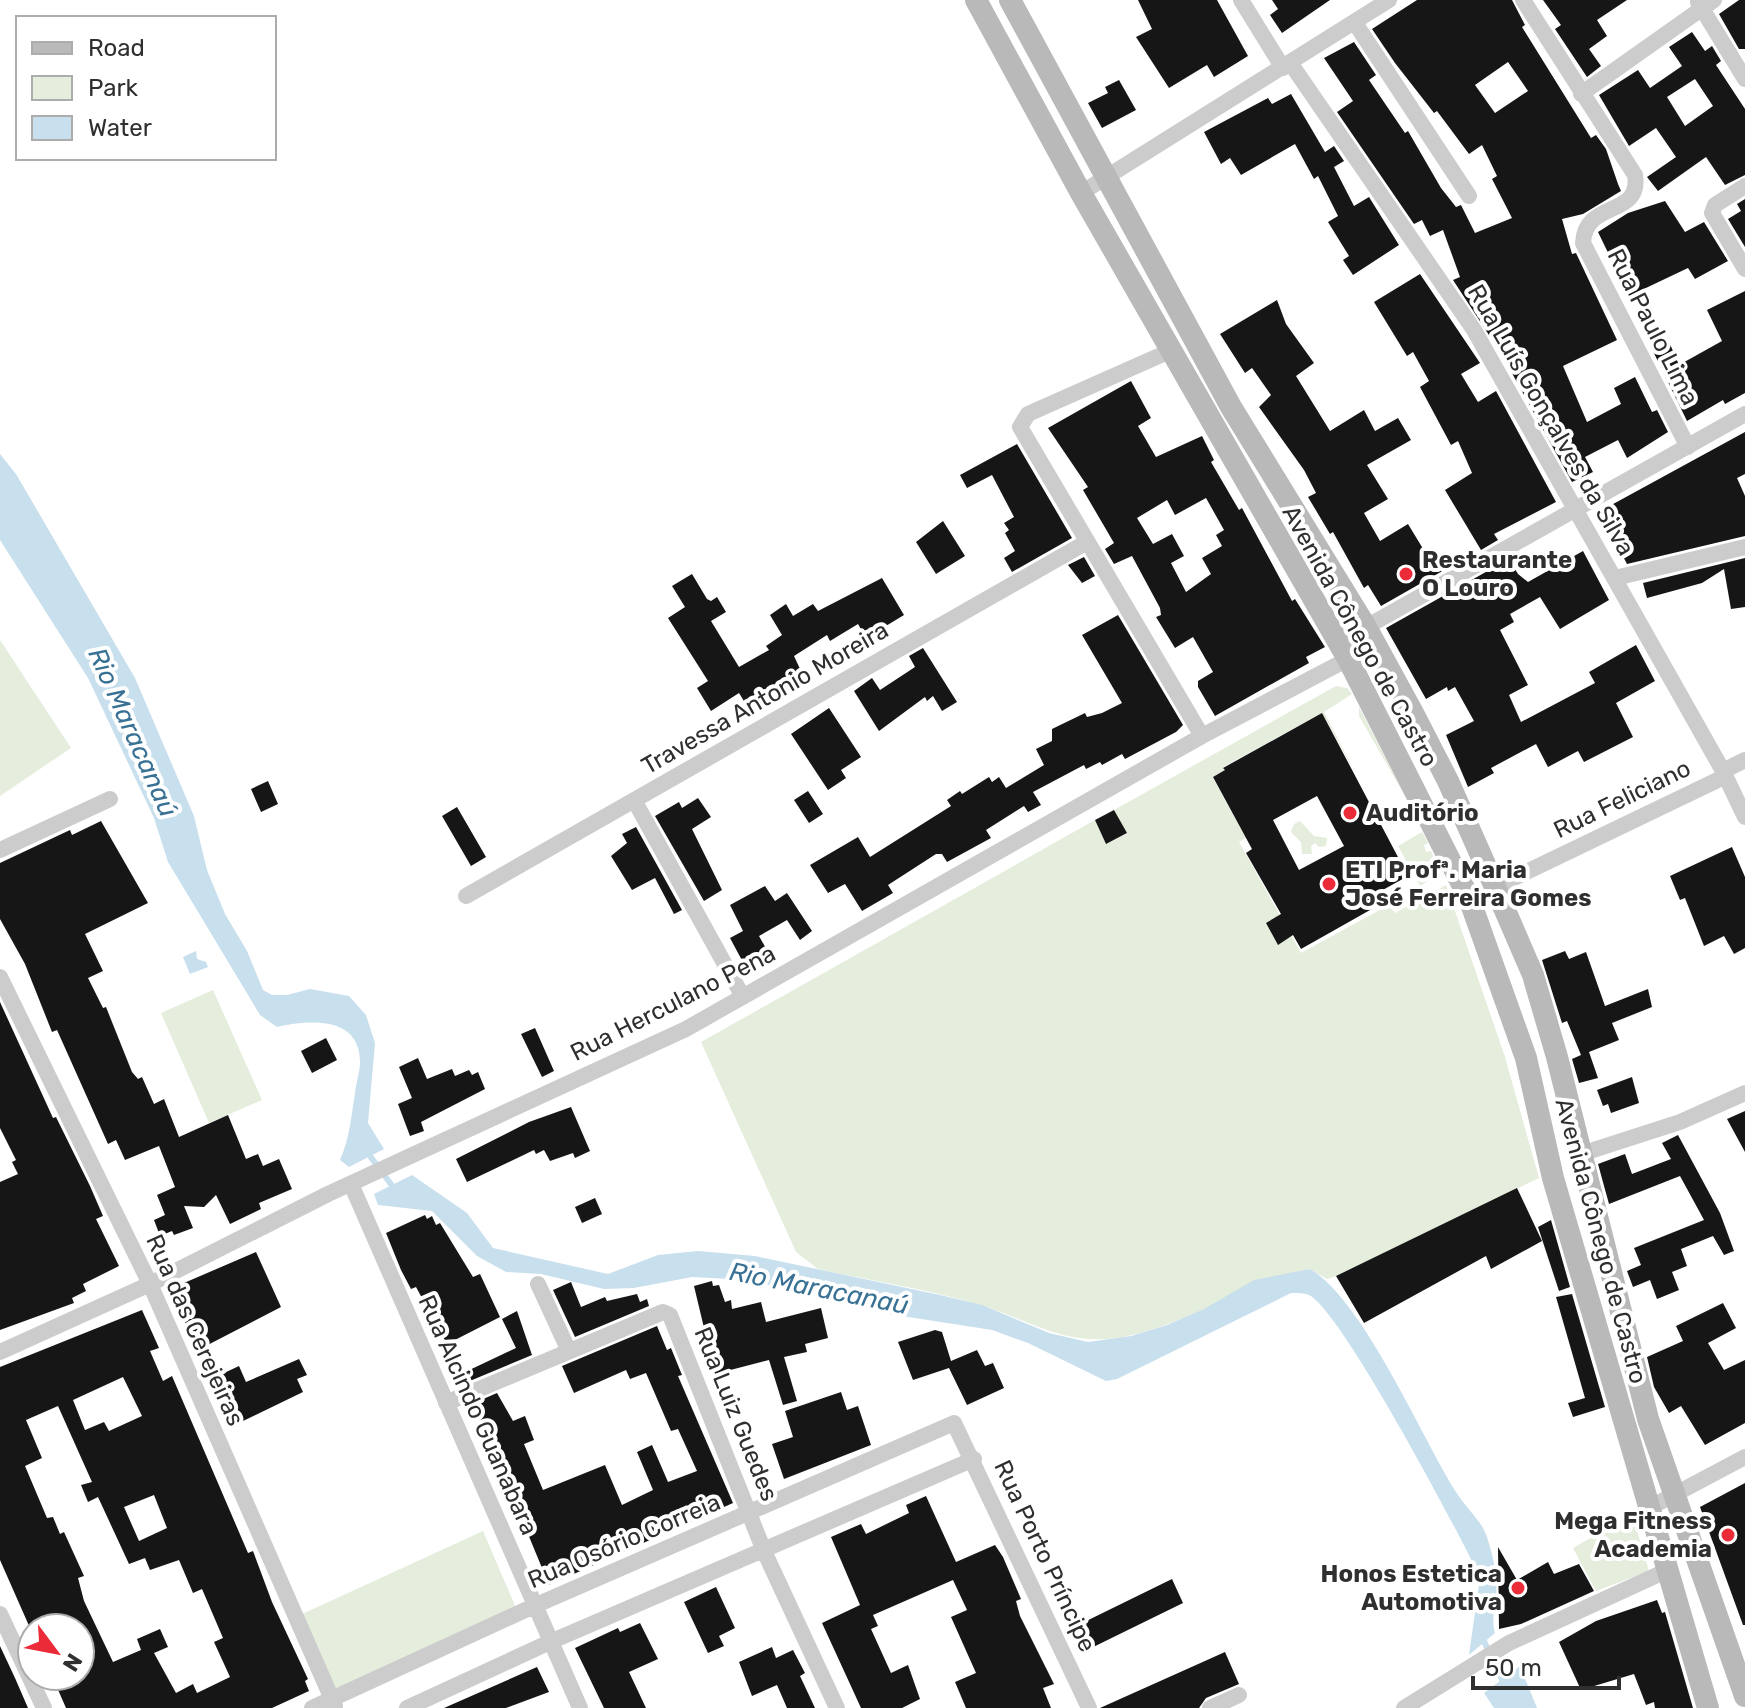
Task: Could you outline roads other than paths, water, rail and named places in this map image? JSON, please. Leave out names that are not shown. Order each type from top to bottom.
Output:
[{"type":"main road","name":"Avenida Cônego de Castro","points":[[976,0],[1170,351],[1348,659],[1469,898],[1526,1058],[1553,1178],[1708,1708]]},
{"type":"main road","name":"Avenida Cônego de Castro","points":[[1010,0],[1231,407],[1366,627],[1448,781],[1495,887],[1533,975],[1648,1419],[1745,1696]]},
{"type":"street","name":"Rua Luís Gonçalves da Silva","points":[[1241,0],[1459,307],[1725,773],[1745,817]]},
{"type":"street","points":[[1081,193],[1389,0]]},
{"type":"street","name":"Rua Paulo Lima","points":[[1523,0],[1635,175],[1636,183],[1627,202],[1593,217],[1586,224],[1583,243],[1688,447]]},
{"type":"street","points":[[1581,94],[1704,3],[1745,79]]},
{"type":"street","points":[[1355,23],[1469,196]]},
{"type":"street","points":[[1745,186],[1719,202],[1712,213],[1745,269]]},
{"type":"street","points":[[1170,351],[1028,414],[1021,423],[1021,430],[1202,736]]},
{"type":"street","points":[[1366,627],[1745,414]]},
{"type":"street","name":"Travessa Antonio Moreira","points":[[466,896],[1087,542]]},
{"type":"street","points":[[1615,578],[1745,547]]},
{"type":"street","name":"Rua Herculano Pena","points":[[0,1352],[686,1029],[1202,736],[1348,659]]},
{"type":"street","name":"Rua Feliciano","points":[[1495,887],[1725,773],[1745,760]]},
{"type":"street","points":[[0,850],[110,799]]},
{"type":"street","points":[[634,800],[743,997]]},
{"type":"street","name":"Rua das Cerejeiras","points":[[0,977],[150,1284],[334,1704]]},
{"type":"street","points":[[1581,1154],[1680,1122],[1745,1093]]},
{"type":"street","name":"Rua Alcindo Guanabara","points":[[356,1182],[446,1403],[580,1708]]},
{"type":"street","points":[[538,1284],[568,1349]]},
{"type":"street","name":"Rua Luiz Guedes","points":[[446,1403],[568,1349],[663,1312],[670,1315],[764,1551],[837,1708]]},
{"type":"street","name":"Rua Osório Correia","points":[[312,1708],[334,1704],[534,1606],[951,1424],[957,1425]]},
{"type":"street","name":"Rua Porto Príncipe","points":[[957,1425],[1089,1708]]},
{"type":"street","points":[[1649,1508],[1676,1497],[1745,1457]]},
{"type":"street","points":[[407,1708],[550,1642],[974,1459]]},
{"type":"street","points":[[1404,1708],[1509,1643],[1666,1571]]},
{"type":"street","points":[[0,1614],[44,1708]]},
{"type":"street","points":[[1210,1708],[1239,1695]]},
{"type":"water","name":"Rio Maracanaú","points":[[0,454],[16,474],[135,678],[194,816],[207,870],[225,914],[247,951],[263,990],[272,995],[310,989],[349,996],[366,1015],[375,1043],[368,1123],[384,1149],[349,1167],[340,1160],[348,1135],[360,1066],[358,1047],[342,1028],[330,1024],[303,1023],[277,1027],[260,1015],[168,862],[154,818],[88,678],[0,540]]},
{"type":"water","points":[[196,951],[197,959],[206,962],[208,967],[190,974],[183,957]]},
{"type":"water","points":[[412,1175],[467,1213],[493,1248],[608,1274],[658,1255],[698,1251],[755,1256],[982,1305],[1049,1333],[1088,1342],[1131,1336],[1167,1325],[1204,1309],[1254,1280],[1310,1269],[1330,1285],[1370,1338],[1456,1492],[1485,1531],[1496,1574],[1495,1633],[1469,1655],[1479,1584],[1472,1561],[1369,1375],[1324,1309],[1309,1295],[1291,1293],[1117,1379],[1106,1381],[1028,1343],[992,1330],[883,1313],[748,1280],[692,1277],[634,1288],[604,1289],[541,1274],[506,1272],[477,1256],[432,1211],[378,1205],[374,1194]]},
{"type":"water","points":[[1520,1666],[1537,1708],[1494,1708],[1484,1693]]},
{"type":"waterway","name":"Rio Maracanaú","points":[[367,1152],[396,1191]]},
{"type":"waterway","name":"Rio Maracanaú","points":[[1482,1637],[1504,1684]]},
{"type":"place","name":"Restaurante O Louro","points":[[1406,574]]},
{"type":"place","name":"Auditório","points":[[1350,813]]},
{"type":"place","name":"ETI Profª. Maria José Ferreira Gomes","points":[[1329,884]]},
{"type":"place","name":"Mega Fitness Academia","points":[[1728,1535]]},
{"type":"place","name":"Honos Estetica Automotiva","points":[[1518,1588]]}]
